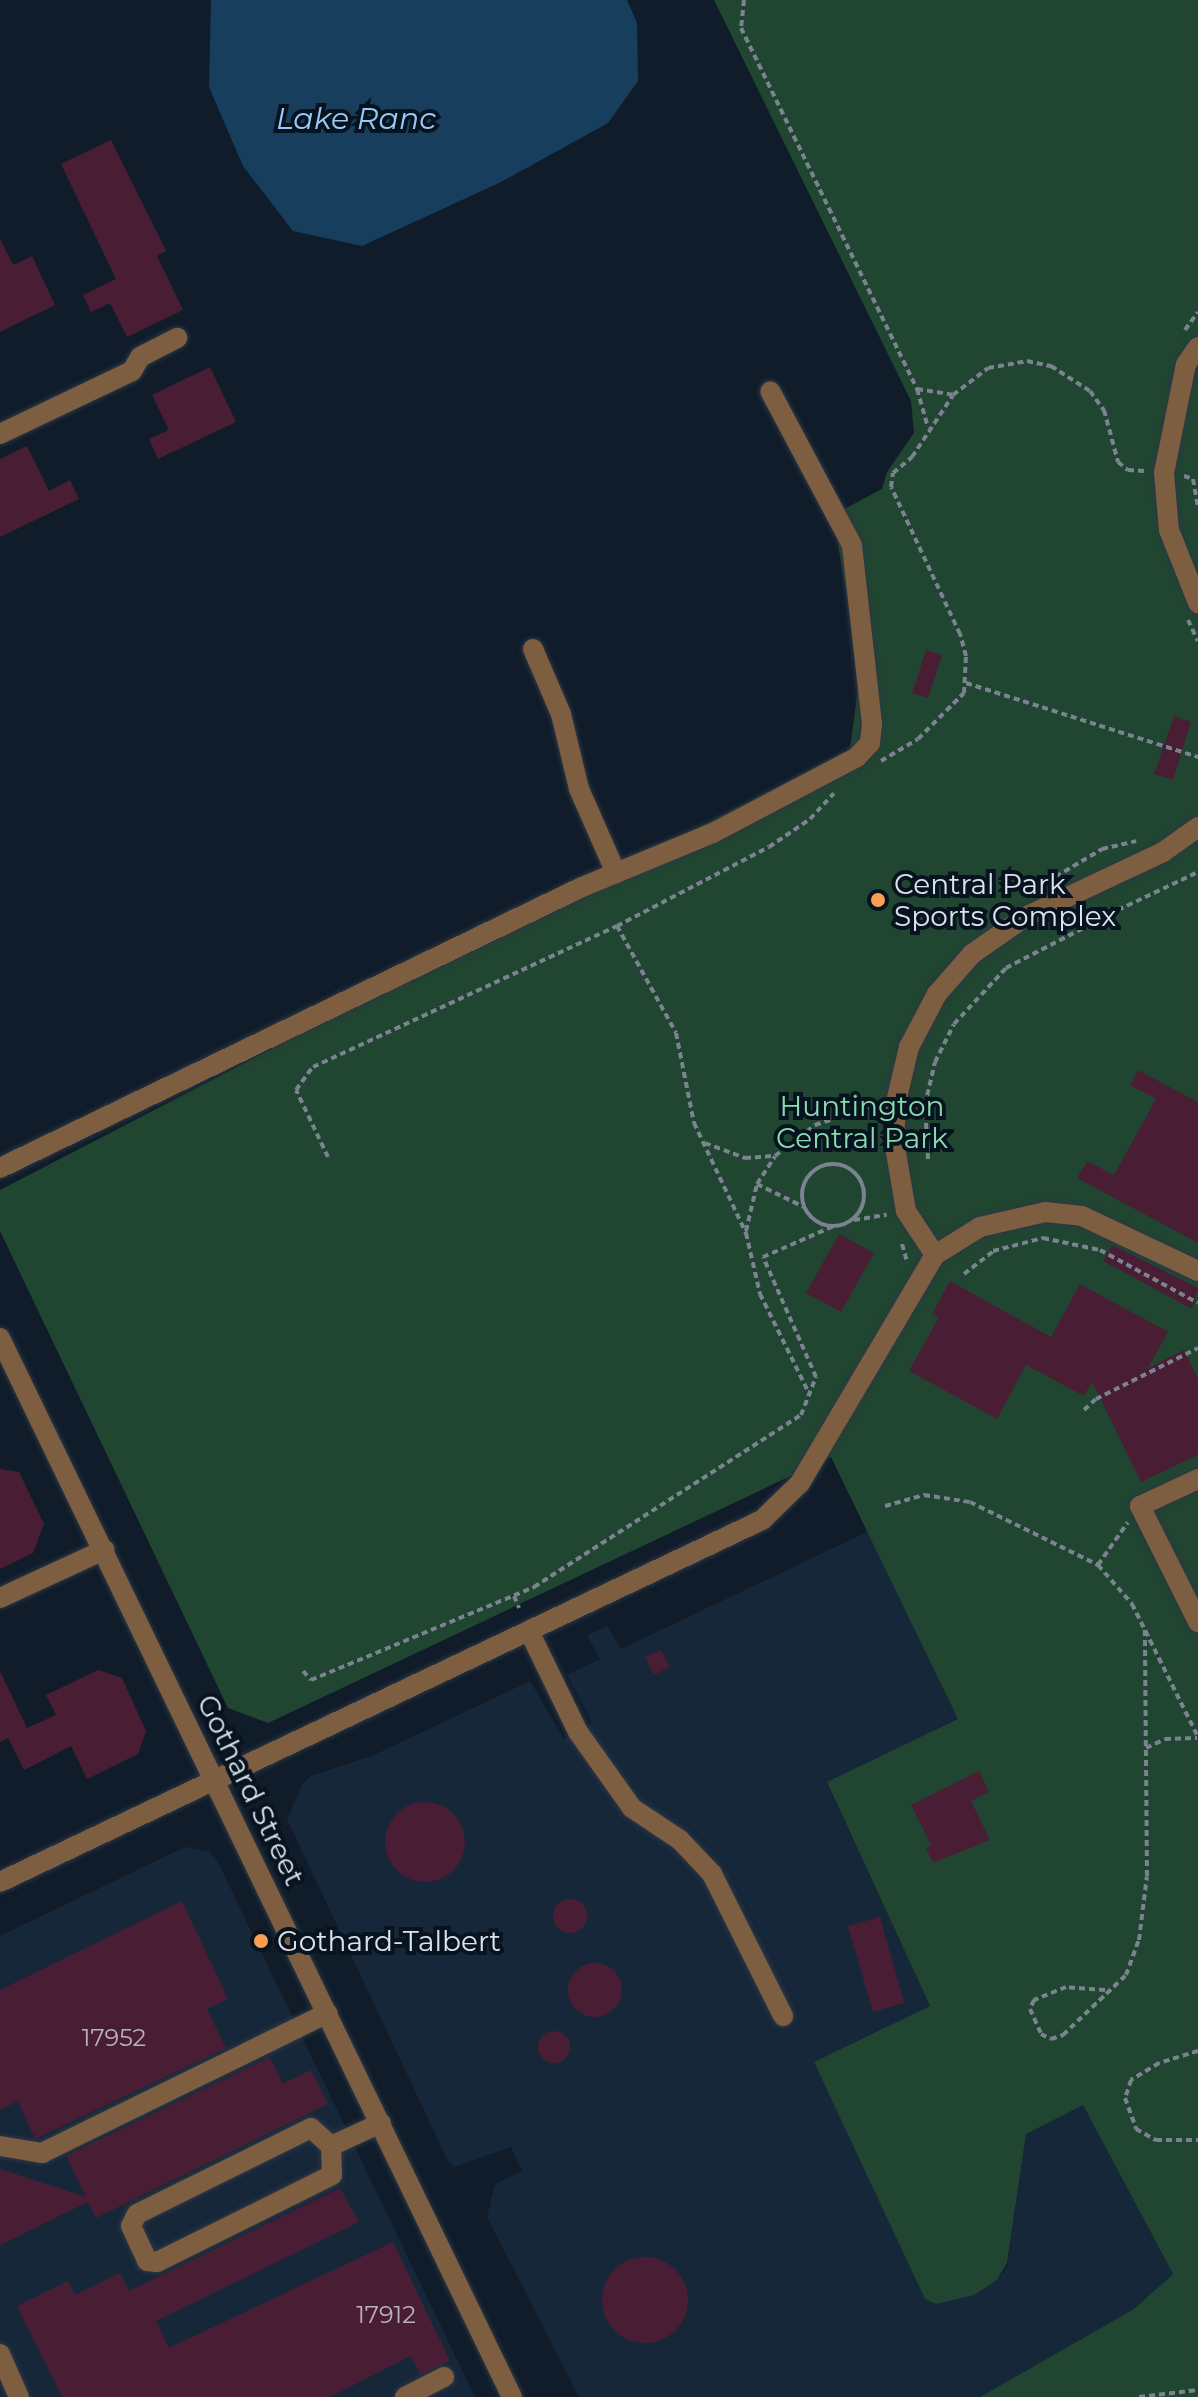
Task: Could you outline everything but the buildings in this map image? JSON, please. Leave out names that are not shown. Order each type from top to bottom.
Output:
[{"type":"street","points":[[0,434],[132,371],[140,357],[177,338]]},
{"type":"street","points":[[1198,347],[1186,364],[1164,473],[1169,530],[1198,603]]},
{"type":"street","points":[[0,1168],[616,873],[818,781],[857,757],[870,743],[872,724],[852,545],[770,391]]},
{"type":"street","points":[[533,649],[561,714],[579,789],[616,873]]},
{"type":"street","points":[[935,1255],[906,1211],[894,1141],[896,1102],[909,1047],[937,994],[972,954],[1025,917],[1163,852],[1198,827]]},
{"type":"street","points":[[0,1882],[762,1520],[800,1483],[935,1255],[980,1227],[1045,1212],[1082,1216],[1198,1271]]},
{"type":"street","name":"Gothard Street","points":[[1,1341],[512,2397]]},
{"type":"street","points":[[1198,1479],[1140,1506],[1198,1622]]},
{"type":"street","points":[[0,1598],[104,1550]]},
{"type":"street","points":[[529,1631],[578,1732],[632,1808],[680,1840],[712,1874],[783,2016]]},
{"type":"street","points":[[0,2146],[42,2153],[328,2013]]},
{"type":"street","points":[[331,2146],[381,2123]]},
{"type":"street","points":[[311,2128],[331,2146],[332,2175],[157,2262],[147,2261],[131,2226],[137,2214],[311,2128]]},
{"type":"street","points":[[0,2354],[19,2397]]},
{"type":"street","points":[[405,2397],[444,2377]]},
{"type":"path","points":[[744,0],[741,28],[917,389],[928,428]]},
{"type":"path","points":[[917,389],[953,395],[988,368],[1027,361],[1051,366],[1090,391],[1104,410],[1118,462],[1128,470],[1152,471]]},
{"type":"path","points":[[1178,474],[1193,479],[1198,508]]},
{"type":"path","points":[[966,683],[1198,757]]},
{"type":"path","points":[[1018,901],[1056,872],[1102,849],[1148,838]]},
{"type":"path","points":[[1118,910],[1198,872]]},
{"type":"path","points":[[928,1159],[925,1105],[935,1062],[954,1024],[1006,968],[1095,922]]},
{"type":"path","points":[[328,1157],[296,1090],[313,1067],[617,926],[676,1033],[703,1142],[746,1233],[760,1294],[810,1395]]},
{"type":"path","points":[[877,1115],[880,1088]]},
{"type":"path","points":[[746,1233],[757,1184],[775,1156],[815,1125],[877,1104]]},
{"type":"path","points":[[703,1142],[745,1158],[775,1156]]},
{"type":"path","points":[[804,1207],[802,1191],[807,1176],[822,1165],[839,1164],[856,1172],[864,1187],[864,1203],[852,1220]]},
{"type":"path","points":[[757,1184],[804,1207],[814,1220],[834,1226]]},
{"type":"path","points":[[885,1203],[893,1226]]},
{"type":"path","points":[[303,1671],[311,1680],[408,1636],[514,1596],[801,1415],[816,1377],[763,1257],[834,1226],[887,1215]]},
{"type":"path","points":[[899,1238],[907,1260],[905,1270]]},
{"type":"path","points":[[964,1274],[993,1251],[1051,1239],[1100,1250],[1198,1303]]},
{"type":"path","points":[[1084,1410],[1096,1399],[1198,1348]]},
{"type":"path","points":[[885,1506],[924,1495],[970,1502],[1062,1546],[1117,1582],[1145,1630],[1198,1738],[1165,1739],[1146,1748]]},
{"type":"path","points":[[514,1596],[519,1608]]},
{"type":"path","points":[[1105,1990],[1066,1987],[1034,2000],[1030,2009],[1041,2034],[1051,2039],[1078,2026],[1105,1990],[1126,1975],[1139,1940],[1147,1876],[1145,1630]]},
{"type":"path","points":[[1198,2051],[1159,2063],[1131,2080],[1125,2098],[1136,2129],[1156,2140],[1198,2140]]},
{"type":"path","points":[[1139,2397],[1198,2390]]},
{"type":"shaded area","points":[[869,1531],[958,1719],[827,1783],[930,2006],[815,2062],[925,2299],[974,2295],[997,2280],[1007,2267],[1026,2133],[1083,2105],[1173,2274],[1134,2309],[980,2397],[579,2397],[487,2217],[495,2184],[522,2171],[511,2147],[454,2167],[448,2161],[287,1819],[303,1783],[311,1776],[374,1755],[530,1681],[564,1739],[592,1723],[567,1675],[600,1659],[587,1635],[607,1626],[621,1649]]},
{"type":"shaded area","points":[[185,1847],[208,1851],[217,1860],[475,2397],[0,2397],[0,1936]]},
{"type":"green space","name":"Huntington Central Park","points":[[714,0],[1198,0],[1198,2397],[980,2397],[1134,2309],[1173,2274],[1083,2105],[1026,2134],[1007,2263],[997,2280],[974,2295],[936,2304],[925,2299],[814,2062],[930,2006],[827,1782],[958,1719],[831,1457],[268,1723],[228,1708],[0,1231],[0,1190],[850,749],[860,673],[833,515],[882,489],[887,472],[914,433],[911,401]]},
{"type":"water","name":"Lake Ranc","points":[[211,0],[627,0],[637,23],[638,81],[608,123],[501,182],[362,246],[293,231],[243,166],[209,87]]},
{"type":"place","name":"Central Park Sports Complex","points":[[878,900]]},
{"type":"place","name":"Gothard-Talbert","points":[[261,1941]]}]
